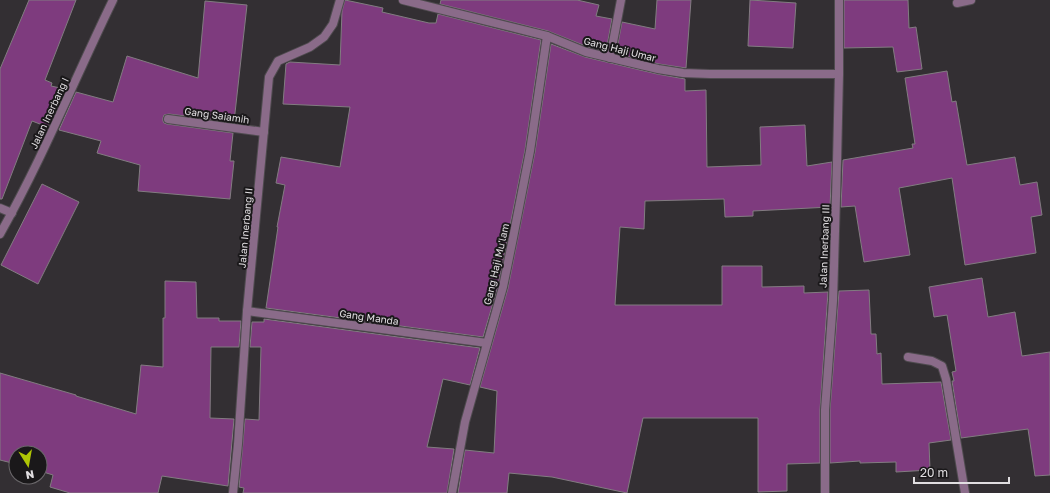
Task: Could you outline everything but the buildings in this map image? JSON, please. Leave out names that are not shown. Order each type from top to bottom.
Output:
[{"type":"street","name":"Jalan Inerbang I","points":[[0,234],[12,213],[56,123],[113,0]]},
{"type":"street","name":"Jalan Inerbang II","points":[[233,493],[238,444],[247,311],[269,77],[278,61],[310,47],[324,37],[333,24],[340,0]]},
{"type":"street","name":"Gang Haji Umar","points":[[403,0],[547,36],[586,52],[658,69],[683,73],[710,74],[838,74]]},
{"type":"street","points":[[610,58],[621,0]]},
{"type":"street","name":"Jalan Inerbang III","points":[[825,493],[825,410],[833,301],[839,0]]},
{"type":"street","points":[[957,3],[971,0]]},
{"type":"street","name":"Gang Haji Mu'lam","points":[[452,493],[465,422],[503,287],[530,151],[547,36]]},
{"type":"street","name":"Gang Saiamih","points":[[168,119],[264,132]]},
{"type":"street","points":[[0,208],[12,213]]},
{"type":"street","name":"Gang Manda","points":[[247,311],[487,343]]},
{"type":"street","points":[[908,357],[932,361],[942,366],[946,379],[964,493]]}]
